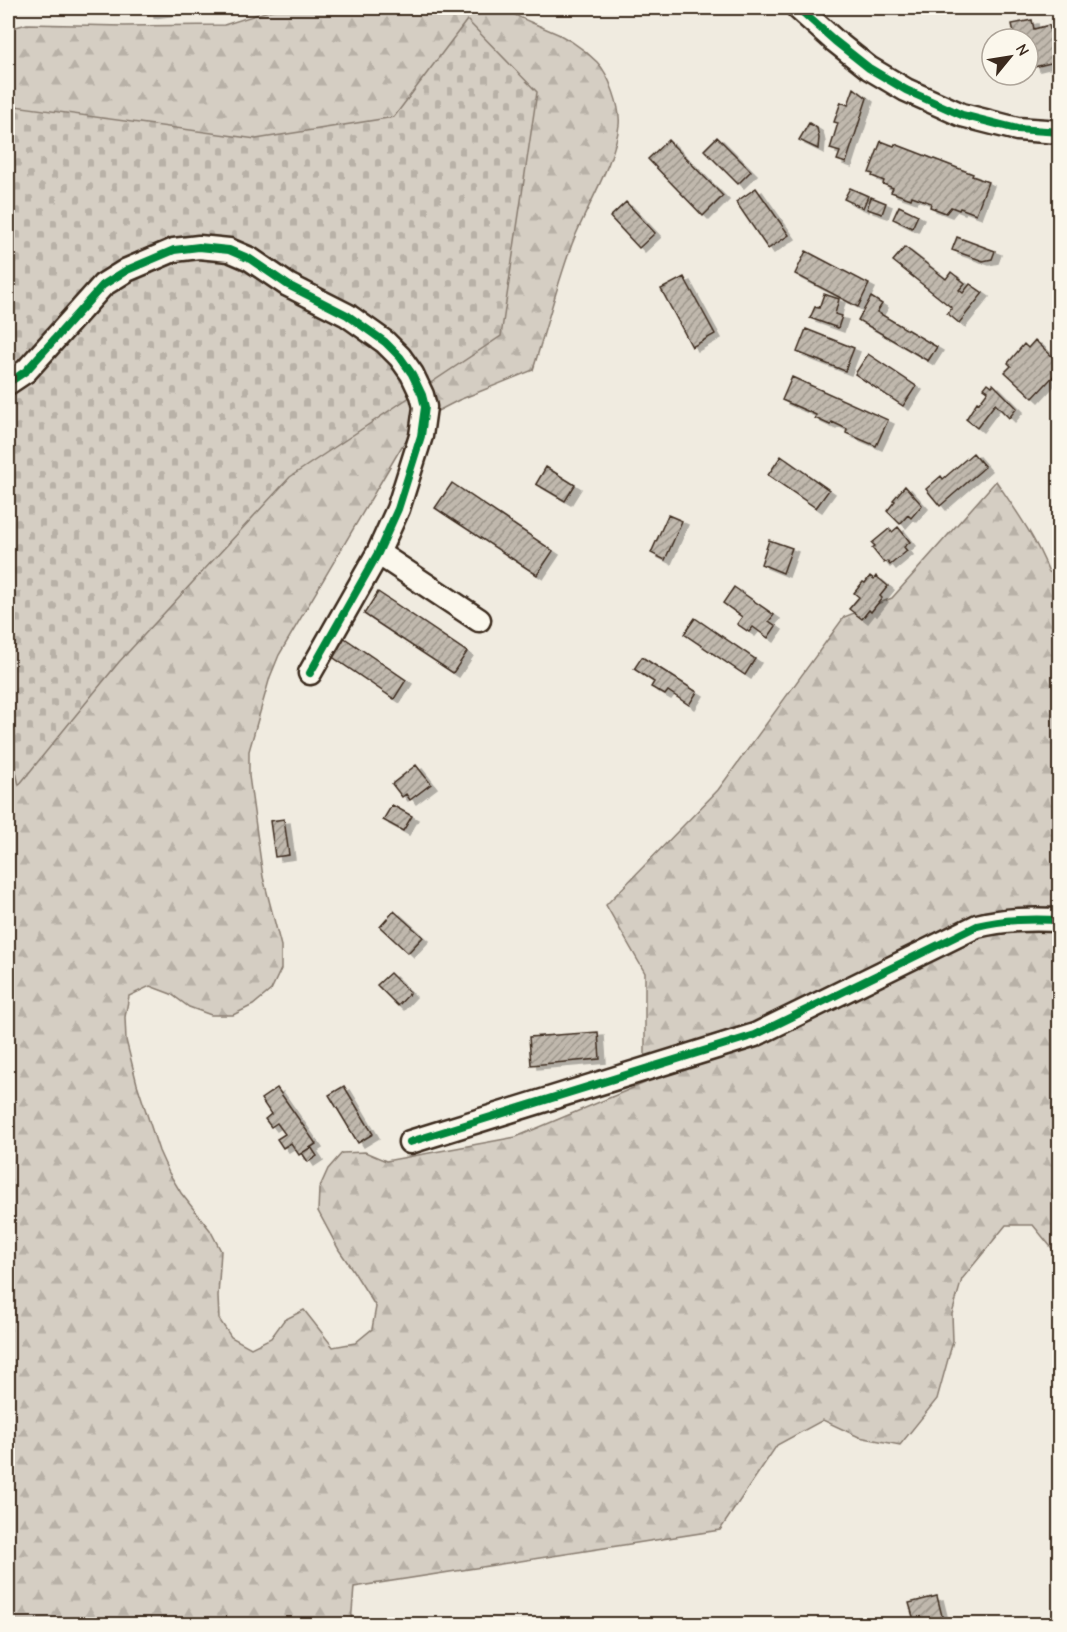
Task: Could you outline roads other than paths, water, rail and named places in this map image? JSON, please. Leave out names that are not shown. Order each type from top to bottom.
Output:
[{"type":"street","points":[[798,8],[869,68],[906,90],[962,115],[1017,129],[1059,132]]},
{"type":"street","points":[[8,383],[26,371],[103,285],[127,270],[174,250],[200,247],[229,250],[250,259],[288,285],[347,315],[385,342],[406,365],[422,395],[425,407],[421,436],[398,509],[378,553],[310,673]]},
{"type":"street","points":[[378,553],[479,620]]},
{"type":"street","points":[[411,1142],[755,1035],[977,926],[998,921],[1059,920]]}]
